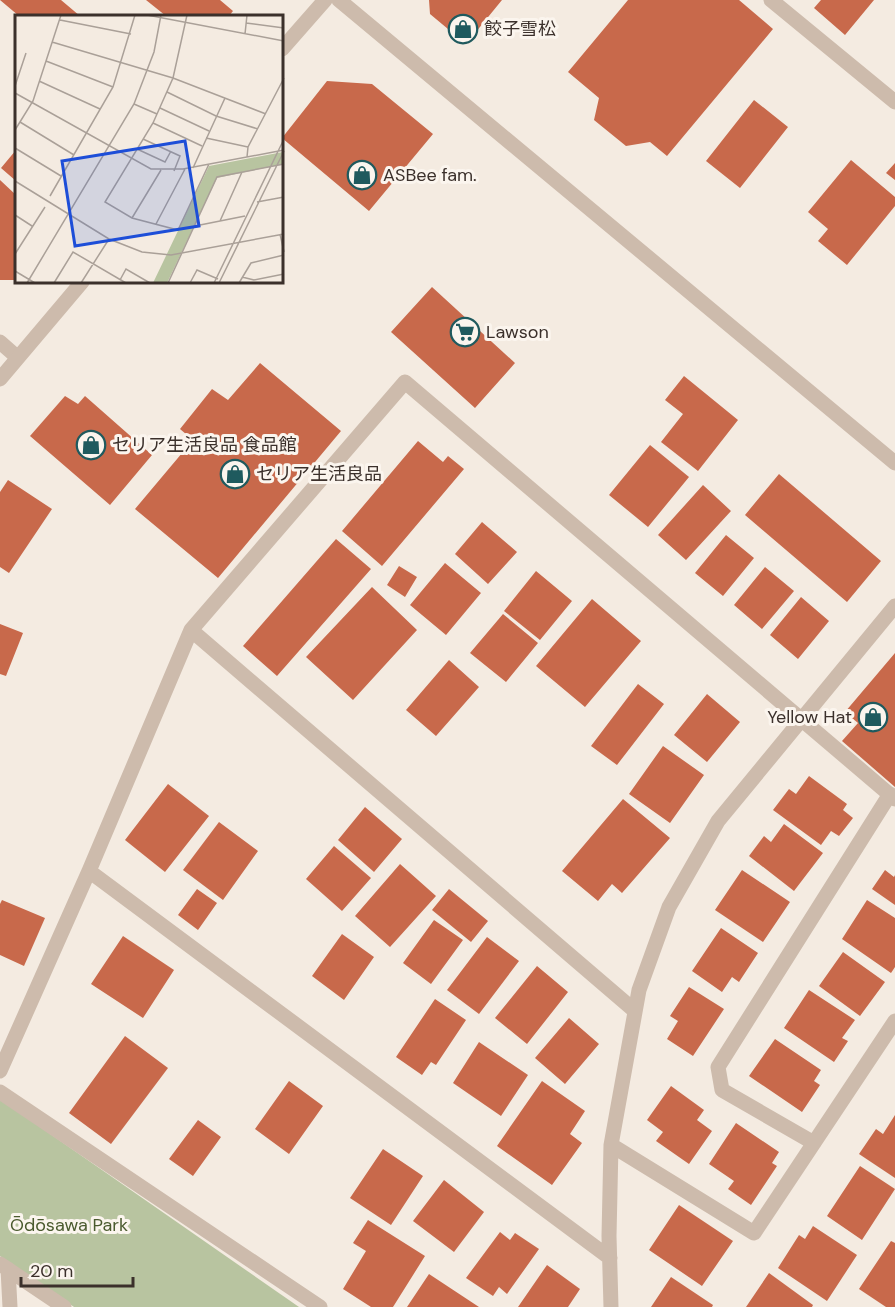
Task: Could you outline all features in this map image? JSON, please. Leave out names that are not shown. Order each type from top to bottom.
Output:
[{"type":"street","points":[[284,47],[325,0]]},
{"type":"street","points":[[339,0],[895,463]]},
{"type":"street","points":[[771,0],[895,102]]},
{"type":"street","points":[[0,379],[80,284]]},
{"type":"street","points":[[0,342],[17,357]]},
{"type":"street","points":[[0,1071],[89,871],[191,630],[405,382],[892,797],[718,1067],[722,1090],[814,1143]]},
{"type":"street","points":[[611,1307],[611,1145],[639,990],[669,907],[718,821],[895,606]]},
{"type":"street","points":[[191,630],[635,1011]]},
{"type":"street","points":[[89,871],[610,1258]]},
{"type":"street","points":[[611,1145],[754,1233],[895,1021]]},
{"type":"street","points":[[0,1092],[320,1307]]},
{"type":"street","points":[[4,1267],[10,1307]]},
{"type":"street","points":[[4,1267],[64,1307]]},
{"type":"green space","name":"Ōdōsawa Park","points":[[0,1099],[299,1307],[74,1307],[0,1256]]},
{"type":"building","points":[[0,0],[61,0],[79,15],[18,15]]},
{"type":"building","points":[[146,0],[220,0],[233,11],[230,15],[165,15]]},
{"type":"building","name":"餃子雪松","points":[[429,0],[502,0],[466,44],[430,14]]},
{"type":"building","points":[[628,0],[739,0],[773,29],[667,156],[650,142],[626,146],[594,120],[599,98],[568,72]]},
{"type":"building","points":[[821,0],[874,0],[845,35],[814,8]]},
{"type":"building","name":"ASBee fam.","points":[[327,81],[372,84],[433,134],[369,211],[284,140],[284,135]]},
{"type":"building","points":[[754,100],[788,127],[740,188],[706,161]]},
{"type":"building","points":[[15,151],[15,180],[1,168]]},
{"type":"building","points":[[851,160],[895,197],[895,206],[847,265],[818,241],[828,229],[808,212]]},
{"type":"building","points":[[895,163],[895,180],[886,173]]},
{"type":"building","points":[[0,180],[15,194],[15,280],[0,280]]},
{"type":"building","points":[[432,287],[515,363],[475,408],[391,332]]},
{"type":"building","name":"セリア生活良品","points":[[260,363],[341,431],[218,578],[135,509],[193,440],[180,429],[212,389],[228,400]]},
{"type":"building","points":[[684,376],[738,420],[698,471],[661,442],[683,414],[665,400]]},
{"type":"building","name":"セリア生活良品 食品館","points":[[65,396],[78,404],[85,396],[152,455],[110,505],[30,436]]},
{"type":"building","points":[[418,441],[443,462],[448,456],[464,469],[382,566],[342,531]]},
{"type":"building","points":[[650,445],[689,477],[648,527],[609,495]]},
{"type":"building","points":[[779,474],[881,561],[847,602],[745,515]]},
{"type":"building","points":[[8,480],[52,509],[9,573],[0,567],[0,492]]},
{"type":"building","points":[[703,485],[731,511],[686,560],[658,535]]},
{"type":"building","points":[[482,522],[517,552],[488,584],[455,554]]},
{"type":"building","points":[[726,535],[754,558],[723,596],[695,573]]},
{"type":"building","points":[[336,539],[371,569],[277,676],[243,646]]},
{"type":"building","points":[[445,563],[481,593],[446,635],[410,605]]},
{"type":"building","points":[[399,566],[417,577],[405,597],[387,585]]},
{"type":"building","points":[[765,567],[794,591],[762,629],[734,605]]},
{"type":"building","points":[[536,571],[572,601],[540,640],[504,611]]},
{"type":"building","points":[[372,587],[417,630],[353,700],[306,657]]},
{"type":"building","points":[[801,597],[829,621],[798,659],[770,635]]},
{"type":"building","points":[[592,599],[641,641],[585,707],[536,666]]},
{"type":"building","points":[[503,614],[538,643],[506,682],[470,653]]},
{"type":"building","points":[[0,624],[23,633],[6,676],[0,674]]},
{"type":"building","name":"Yellow Hat","points":[[895,653],[895,787],[842,741],[858,723],[845,712]]},
{"type":"building","points":[[449,660],[479,687],[436,736],[406,710]]},
{"type":"building","points":[[638,684],[664,704],[617,765],[591,746]]},
{"type":"building","points":[[707,694],[740,722],[707,762],[674,735]]},
{"type":"building","points":[[663,746],[704,775],[670,823],[629,794]]},
{"type":"building","points":[[809,776],[847,804],[843,810],[853,818],[839,836],[831,831],[821,845],[773,810],[789,789],[796,794]]},
{"type":"building","points":[[168,784],[209,816],[165,872],[125,840]]},
{"type":"building","points":[[623,799],[670,838],[622,893],[612,884],[598,901],[562,871]]},
{"type":"building","points":[[365,807],[402,839],[374,872],[338,840]]},
{"type":"building","points":[[219,822],[258,851],[223,900],[183,870]]},
{"type":"building","points":[[784,824],[823,853],[794,891],[749,856],[764,836],[771,842]]},
{"type":"building","points":[[334,846],[371,878],[342,911],[306,879]]},
{"type":"building","points":[[400,864],[436,896],[390,947],[355,916]]},
{"type":"building","points":[[742,870],[790,902],[763,942],[715,910]]},
{"type":"building","points":[[885,870],[894,877],[895,875],[895,905],[872,889]]},
{"type":"building","points":[[197,889],[217,903],[198,930],[178,915]]},
{"type":"building","points":[[449,889],[488,921],[471,942],[432,910]]},
{"type":"building","points":[[2,900],[45,918],[24,966],[0,955],[0,904]]},
{"type":"building","points":[[867,900],[895,918],[895,967],[891,973],[842,939]]},
{"type":"building","points":[[434,920],[463,940],[431,984],[403,963]]},
{"type":"building","points":[[721,928],[758,953],[739,982],[732,977],[722,992],[692,971]]},
{"type":"building","points":[[342,934],[374,957],[344,1000],[312,976]]},
{"type":"building","points":[[123,936],[174,970],[143,1018],[91,984]]},
{"type":"building","points":[[487,937],[519,961],[479,1014],[447,990]]},
{"type":"building","points":[[843,952],[885,982],[860,1016],[819,986]]},
{"type":"building","points":[[537,966],[568,992],[527,1044],[495,1018]]},
{"type":"building","points":[[689,987],[724,1009],[693,1056],[667,1039],[678,1021],[670,1016]]},
{"type":"building","points":[[809,990],[855,1020],[842,1038],[848,1041],[834,1062],[784,1028]]},
{"type":"building","points":[[435,999],[466,1020],[436,1065],[431,1062],[422,1075],[396,1057]]},
{"type":"building","points":[[569,1018],[599,1044],[565,1084],[535,1058]]},
{"type":"building","points":[[125,1036],[168,1068],[111,1144],[69,1113]]},
{"type":"building","points":[[775,1039],[821,1070],[814,1081],[820,1085],[802,1112],[749,1076]]},
{"type":"building","points":[[479,1042],[528,1075],[501,1116],[453,1083]]},
{"type":"building","points":[[289,1081],[323,1106],[289,1154],[255,1129]]},
{"type":"building","points":[[542,1081],[585,1111],[570,1134],[582,1143],[552,1185],[497,1146]]},
{"type":"building","points":[[671,1086],[704,1110],[697,1120],[712,1131],[689,1164],[656,1141],[663,1132],[647,1120]]},
{"type":"building","points":[[895,1115],[895,1178],[859,1154],[876,1129],[883,1134]]},
{"type":"building","points":[[198,1120],[221,1137],[193,1176],[169,1159]]},
{"type":"building","points":[[736,1123],[779,1152],[772,1163],[777,1166],[751,1205],[728,1189],[734,1181],[709,1164]]},
{"type":"building","points":[[383,1149],[423,1176],[391,1225],[350,1198]]},
{"type":"building","points":[[860,1166],[895,1189],[862,1240],[827,1216]]},
{"type":"building","points":[[444,1180],[484,1212],[454,1252],[413,1221]]},
{"type":"building","points":[[679,1205],[733,1241],[702,1286],[649,1250]]},
{"type":"building","points":[[368,1220],[425,1256],[393,1307],[371,1307],[343,1289],[366,1251],[353,1243]]},
{"type":"building","points":[[813,1226],[857,1255],[827,1301],[778,1268],[799,1235],[805,1239]]},
{"type":"building","points":[[500,1232],[510,1240],[515,1233],[539,1249],[507,1294],[499,1287],[493,1296],[466,1278]]},
{"type":"building","points":[[891,1241],[895,1243],[895,1307],[886,1307],[859,1289]]},
{"type":"building","points":[[547,1265],[580,1289],[568,1307],[518,1307]]},
{"type":"building","points":[[769,1273],[813,1305],[812,1307],[746,1307]]},
{"type":"building","points":[[429,1274],[479,1307],[407,1307]]},
{"type":"building","points":[[671,1277],[713,1305],[712,1307],[651,1307]]},
{"type":"place","name":"餃子雪松","points":[[463,29]]},
{"type":"place","name":"ASBee fam.","points":[[362,175]]},
{"type":"place","name":"Lawson","points":[[465,332]]},
{"type":"place","name":"セリア生活良品 食品館","points":[[91,445]]},
{"type":"place","name":"セリア生活良品","points":[[235,474]]},
{"type":"place","name":"Yellow Hat","points":[[873,717]]}]
